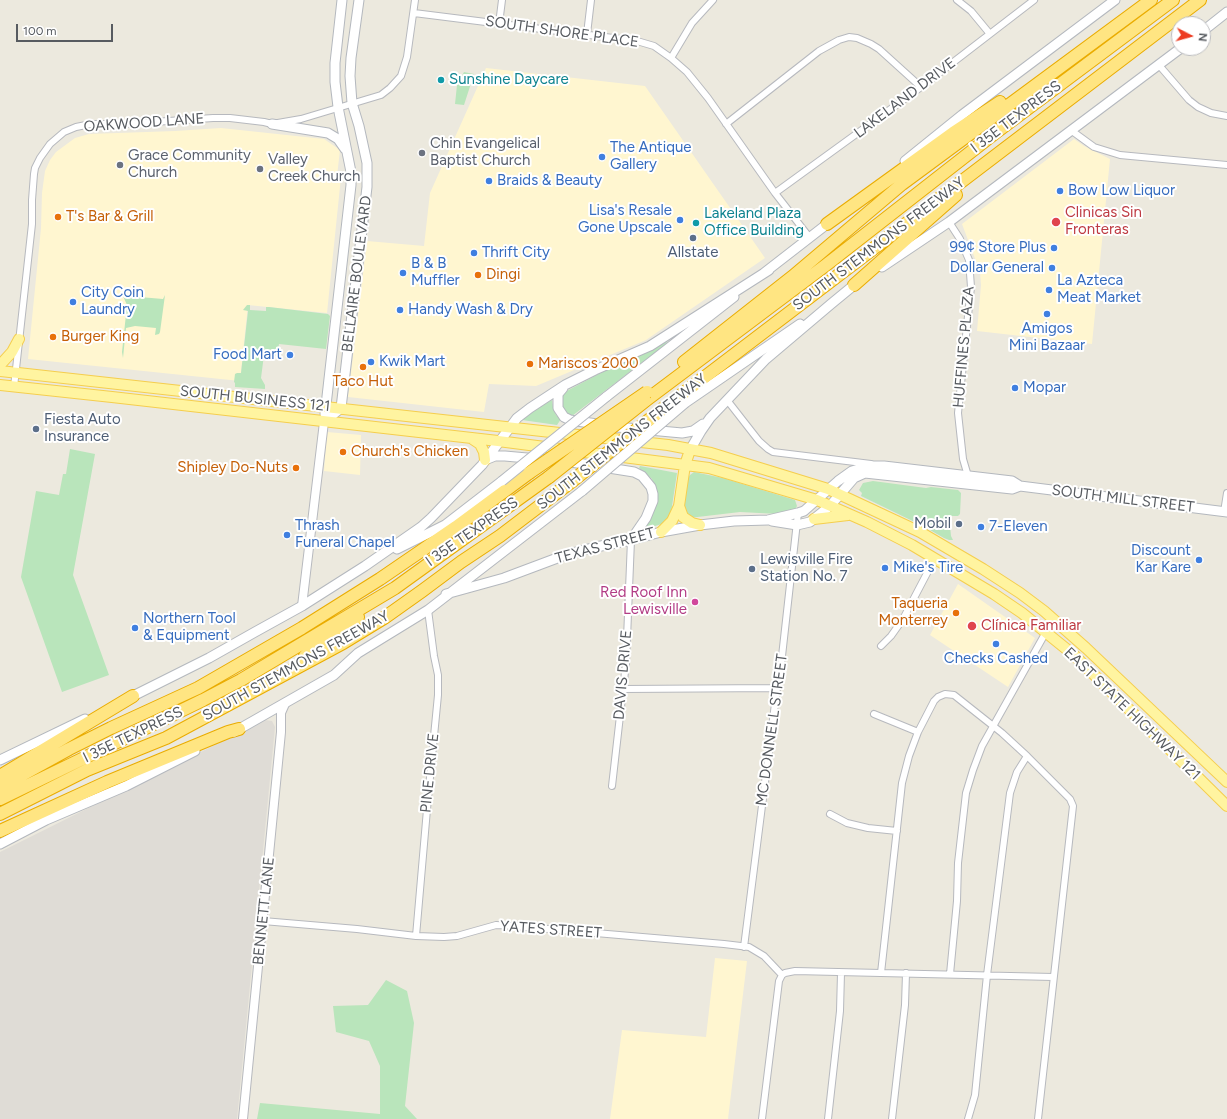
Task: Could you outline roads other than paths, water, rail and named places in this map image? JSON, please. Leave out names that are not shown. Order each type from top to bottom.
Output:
[{"type":"highway","name":"SOUTH STEMMONS FREEWAY","points":[[0,787],[111,728],[198,688],[296,632],[456,527],[529,472],[646,396],[792,277],[902,184],[1151,0]]},
{"type":"highway","name":"I 35E TEXPRESS","points":[[0,799],[241,680],[395,588],[549,477],[646,396],[826,265],[995,133],[1173,0]]},
{"type":"highway","name":"SOUTH STEMMONS FREEWAY","points":[[0,814],[87,770],[166,738],[343,643],[384,618],[461,562],[500,536],[664,408],[1200,0]]},
{"type":"highway","points":[[827,224],[953,133],[1111,29]]},
{"type":"highway","points":[[854,285],[1036,124]]},
{"type":"highway","points":[[792,277],[813,270],[928,186]]},
{"type":"highway","points":[[238,699],[333,637],[395,588]]},
{"type":"highway","points":[[0,776],[133,696]]},
{"type":"highway","points":[[0,831],[107,782],[228,732],[239,730]]},
{"type":"main road","name":"BELLAIRE BOULEVARD","points":[[324,422],[351,185],[351,172],[338,107],[334,71],[342,0]]},
{"type":"main road","name":"BELLAIRE BOULEVARD","points":[[341,408],[367,187],[367,163],[359,126],[352,103],[350,66],[359,0]]},
{"type":"main road","points":[[365,566],[445,525],[810,238],[962,115],[1115,0]]},
{"type":"main road","points":[[1211,25],[1227,12]]},
{"type":"main road","name":"SOUTH STEMMONS FREEWAY","points":[[690,450],[710,418],[766,359],[854,285],[949,222],[1171,55]]},
{"type":"main road","points":[[272,124],[328,133],[338,139],[348,152]]},
{"type":"main road","points":[[345,234],[361,237]]},
{"type":"main road","points":[[0,760],[209,658],[302,606],[365,566],[421,527],[431,518],[485,460],[517,418],[530,408],[565,385],[650,346],[769,270]]},
{"type":"main road","name":"SOUTH STEMMONS FREEWAY","points":[[0,844],[46,820],[126,786],[239,730],[334,675],[358,653],[428,610],[446,594],[582,490],[685,403],[831,304]]},
{"type":"main road","points":[[0,365],[12,352],[19,339]]},
{"type":"main road","name":"SOUTH BUSINESS 121","points":[[0,371],[510,427]]},
{"type":"main road","points":[[112,397],[114,383]]},
{"type":"main road","name":"SOUTH BUSINESS 121","points":[[0,385],[498,441]]},
{"type":"main road","points":[[128,399],[130,385]]},
{"type":"main road","points":[[565,385],[558,394],[558,403],[561,413],[570,420],[617,427],[682,433],[693,431],[710,418]]},
{"type":"main road","points":[[324,422],[341,408]]},
{"type":"main road","points":[[405,431],[434,426],[438,419]]},
{"type":"main road","name":"EAST STATE HIGHWAY 121","points":[[510,427],[668,445],[711,453],[828,489],[920,532],[1020,593],[1056,622],[1227,782]]},
{"type":"main road","points":[[471,438],[480,444],[484,452],[485,460]]},
{"type":"main road","name":"EAST STATE HIGHWAY 121","points":[[498,441],[709,468],[817,500],[890,533],[935,558],[994,594],[1046,632],[1074,656],[1135,717],[1226,802]]},
{"type":"main road","points":[[661,532],[672,521],[679,506],[685,465],[690,450]]},
{"type":"main road","points":[[485,460],[495,456],[505,456],[570,462],[626,470],[642,476],[651,487],[653,501],[646,518],[631,540]]},
{"type":"main road","name":"SOUTH MILL STREET","points":[[817,500],[828,489],[852,471],[868,466],[880,470],[968,480],[1012,489],[1020,486],[1226,512]]},
{"type":"main road","name":"SOUTH MILL STREET","points":[[830,506],[841,495],[850,482],[858,476],[880,470]]},
{"type":"main road","name":"TEXAS STREET","points":[[446,594],[504,578],[568,554],[596,546],[700,525],[734,521],[768,520],[804,511],[817,500]]},
{"type":"main road","points":[[679,506],[683,518],[700,525]]},
{"type":"main road","points":[[814,520],[830,506]]},
{"type":"main road","points":[[797,526],[814,520],[849,515]]},
{"type":"main road","name":"TEXAS STREET","points":[[768,520],[797,526]]},
{"type":"main road","points":[[1135,717],[1146,705]]},
{"type":"street","name":"OAKWOOD LANE","points":[[14,387],[32,224],[32,186],[35,168],[40,158],[57,137],[76,127],[91,124],[124,124],[230,118],[272,124],[301,119],[380,95],[390,88],[401,76],[407,57],[415,0]]},
{"type":"street","points":[[499,24],[502,0]]},
{"type":"street","points":[[587,34],[591,0]]},
{"type":"street","points":[[671,58],[692,24],[713,0]]},
{"type":"street","points":[[957,0],[971,11],[990,34]]},
{"type":"street","name":"LAKELAND DRIVE","points":[[775,193],[921,87],[1034,0]]},
{"type":"street","name":"SOUTH SHORE PLACE","points":[[414,13],[587,34],[637,41],[654,46],[687,72],[708,98],[775,193],[810,238]]},
{"type":"street","points":[[726,124],[819,51],[839,40],[849,37],[857,38],[871,44],[921,87]]},
{"type":"street","points":[[1158,64],[1189,100],[1198,107],[1227,116]]},
{"type":"street","points":[[1072,130],[1094,147],[1120,155],[1227,165]]},
{"type":"street","name":"HUFFINES PLAZA","points":[[949,222],[960,238],[969,260],[971,287],[958,413],[963,459],[968,480]]},
{"type":"street","name":"SOUTH MILL STREET","points":[[727,400],[759,441],[773,452],[880,470]]},
{"type":"street","name":"BELLAIRE BOULEVARD","points":[[302,606],[324,422]]},
{"type":"street","points":[[1226,512],[1227,494]]},
{"type":"street","name":"MC DONNELL STREET","points":[[744,947],[781,665],[798,513]]},
{"type":"street","name":"DAVIS DRIVE","points":[[612,786],[623,689],[631,540]]},
{"type":"street","points":[[881,646],[891,636],[903,619],[935,558]]},
{"type":"street","name":"PINE DRIVE","points":[[416,936],[438,695],[438,675],[428,610]]},
{"type":"street","points":[[950,974],[957,901],[958,863],[966,792],[982,746],[1046,632],[1056,622]]},
{"type":"street","points":[[623,689],[777,688]]},
{"type":"street","points":[[881,973],[902,783],[909,756],[918,732],[934,701],[938,697],[945,694],[954,695],[994,726],[1028,756],[1070,799],[1073,806],[1038,1119]]},
{"type":"street","name":"BENNETT LANE","points":[[243,1119],[281,732],[281,713],[285,704]]},
{"type":"street","points":[[874,714],[918,732]]},
{"type":"street","points":[[968,1119],[975,1094],[987,975],[1010,792],[1017,772],[1028,756]]},
{"type":"street","points":[[830,814],[847,823],[868,828],[897,832]]},
{"type":"street","name":"YATES STREET","points":[[263,921],[357,929],[416,936],[444,937],[457,936],[496,925],[749,947],[764,956],[782,975]]},
{"type":"street","points":[[762,1119],[779,981],[785,973],[795,971],[1053,977]]},
{"type":"street","points":[[828,1119],[840,1011],[841,972]]},
{"type":"street","points":[[892,1119],[905,1005],[906,973]]},
{"type":"place","name":"Sunshine Daycare","points":[[441,80]]},
{"type":"place","name":"Chin Evangelical Baptist Church","points":[[422,153]]},
{"type":"place","name":"The Antique Gallery","points":[[602,157]]},
{"type":"place","name":"Grace Community Church","points":[[120,165]]},
{"type":"place","name":"Valley Creek Church","points":[[260,169]]},
{"type":"place","name":"Braids & Beauty","points":[[489,181]]},
{"type":"place","name":"Bow Low Liquor","points":[[1060,191]]},
{"type":"place","name":"T's Bar & Grill","points":[[58,217]]},
{"type":"place","name":"Lisa's Resale Gone Upscale","points":[[680,220]]},
{"type":"place","name":"Clinicas Sin Fronteras","points":[[1056,222]]},
{"type":"place","name":"Lakeland Plaza Office Building","points":[[696,223]]},
{"type":"place","name":"Allstate","points":[[693,238]]},
{"type":"place","name":"99¢ Store Plus","points":[[1054,248]]},
{"type":"place","name":"Thrift City","points":[[474,253]]},
{"type":"place","name":"Dollar General","points":[[1052,268]]},
{"type":"place","name":"B & B Muffler","points":[[403,273]]},
{"type":"place","name":"Dingi","points":[[478,275]]},
{"type":"place","name":"La Azteca Meat Market","points":[[1049,290]]},
{"type":"place","name":"City Coin Laundry","points":[[73,302]]},
{"type":"place","name":"Handy Wash & Dry","points":[[400,310]]},
{"type":"place","name":"Amigos Mini Bazaar","points":[[1047,314]]},
{"type":"place","name":"Burger King","points":[[53,337]]},
{"type":"place","name":"Food Mart","points":[[290,355]]},
{"type":"place","name":"Kwik Mart","points":[[371,362]]},
{"type":"place","name":"Mariscos 2000","points":[[530,364]]},
{"type":"place","name":"Taco Hut","points":[[363,367]]},
{"type":"place","name":"Mopar","points":[[1015,388]]},
{"type":"place","name":"Fiesta Auto Insurance","points":[[36,429]]},
{"type":"place","name":"Church's Chicken","points":[[343,452]]},
{"type":"place","name":"Shipley Do-Nuts","points":[[296,468]]},
{"type":"place","name":"Mobil","points":[[959,524]]},
{"type":"place","name":"7-Eleven","points":[[981,527]]},
{"type":"place","name":"Thrash Funeral Chapel","points":[[287,535]]},
{"type":"place","name":"Discount Kar Kare","points":[[1199,560]]},
{"type":"place","name":"Mike's Tire","points":[[885,568]]},
{"type":"place","name":"Lewisville Fire Station No. 7","points":[[752,569]]},
{"type":"place","name":"Red Roof Inn Lewisville","points":[[695,602]]},
{"type":"place","name":"Taqueria Monterrey","points":[[956,613]]},
{"type":"place","name":"Clínica Familiar","points":[[972,626]]},
{"type":"place","name":"Northern Tool & Equipment","points":[[135,628]]},
{"type":"place","name":"Checks Cashed","points":[[996,644]]}]
